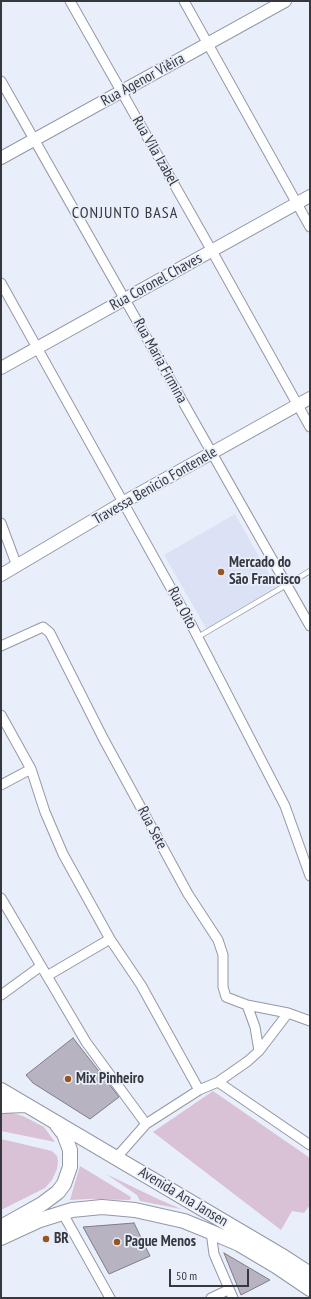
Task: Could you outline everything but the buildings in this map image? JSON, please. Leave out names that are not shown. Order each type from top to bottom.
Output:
[{"type":"main road","name":"Avenida Ana Jansen","points":[[1,1090],[284,1257],[310,1274]]},
{"type":"main road","points":[[1,1106],[26,1105]]},
{"type":"main road","points":[[1,1227],[42,1204],[58,1192],[64,1184],[70,1167],[70,1150],[64,1134],[54,1122]]},
{"type":"main road","name":"Avenida Ana Jansen","points":[[1,1238],[40,1220],[62,1212],[89,1207],[129,1209],[184,1221],[239,1244],[276,1266],[310,1289]]},
{"type":"street","name":"Rua Vila Izabel","points":[[70,1],[310,427]]},
{"type":"street","points":[[184,1],[310,227]]},
{"type":"street","name":"Rua Agenor Viêira","points":[[1,158],[285,1]]},
{"type":"street","name":"Rua Maria Firmina","points":[[1,81],[310,626]]},
{"type":"street","name":"Rua Coronel Chaves","points":[[1,368],[310,196]]},
{"type":"street","name":"Rua Oito","points":[[1,283],[124,502],[198,638],[285,806],[310,876]]},
{"type":"street","name":"Travessa Benicio Fontenele","points":[[1,576],[124,502],[310,398]]},
{"type":"street","points":[[1,524],[17,566]]},
{"type":"street","name":"Rua Sete","points":[[1,646],[43,627],[50,633],[104,738],[188,894],[218,940],[223,955],[223,987],[226,997],[247,1005],[288,1013],[310,1021]]},
{"type":"street","points":[[1,715],[31,769],[45,812],[63,854],[110,939],[142,985],[199,1090]]},
{"type":"street","points":[[1,785],[31,769]]},
{"type":"street","points":[[1,898],[86,1042],[146,1124]]},
{"type":"street","points":[[47,976],[110,939]]},
{"type":"street","points":[[1,994],[41,966]]},
{"type":"street","points":[[247,1005],[255,1027],[259,1051]]},
{"type":"street","points":[[116,1158],[146,1124],[199,1090],[218,1082],[248,1061],[259,1051],[288,1013]]},
{"type":"street","points":[[218,1082],[310,1145]]},
{"type":"street","points":[[62,1212],[110,1298]]},
{"type":"street","points":[[211,1232],[214,1254],[230,1294],[211,1298]]},
{"type":"lane","points":[[198,638],[310,571]]},
{"type":"shaded area","name":"Mercado do São Francisco","points":[[235,514],[278,590],[207,630],[164,555]]},
{"type":"shaded area","points":[[213,1091],[310,1158],[310,1205],[304,1213],[292,1211],[281,1230],[153,1132]]},
{"type":"shaded area","points":[[9,1112],[23,1116],[44,1127],[55,1142],[1,1131],[1,1113]]},
{"type":"shaded area","points":[[1,1139],[52,1151],[57,1156],[58,1161],[57,1169],[52,1180],[45,1188],[1,1210]]},
{"type":"shaded area","points":[[80,1166],[131,1197],[130,1200],[70,1200]]},
{"type":"shaded area","points":[[106,1174],[181,1209],[140,1201],[137,1195]]},
{"type":"place","name":"Mercado do São Francisco","points":[[221,572]]},
{"type":"place","name":"Mix Pinheiro","points":[[68,1079]]},
{"type":"place","name":"BR","points":[[46,1239]]},
{"type":"place","name":"Pague Menos","points":[[117,1242]]},
{"type":"district","name":"CONJUNTO BASA","points":[[125,213]]}]
